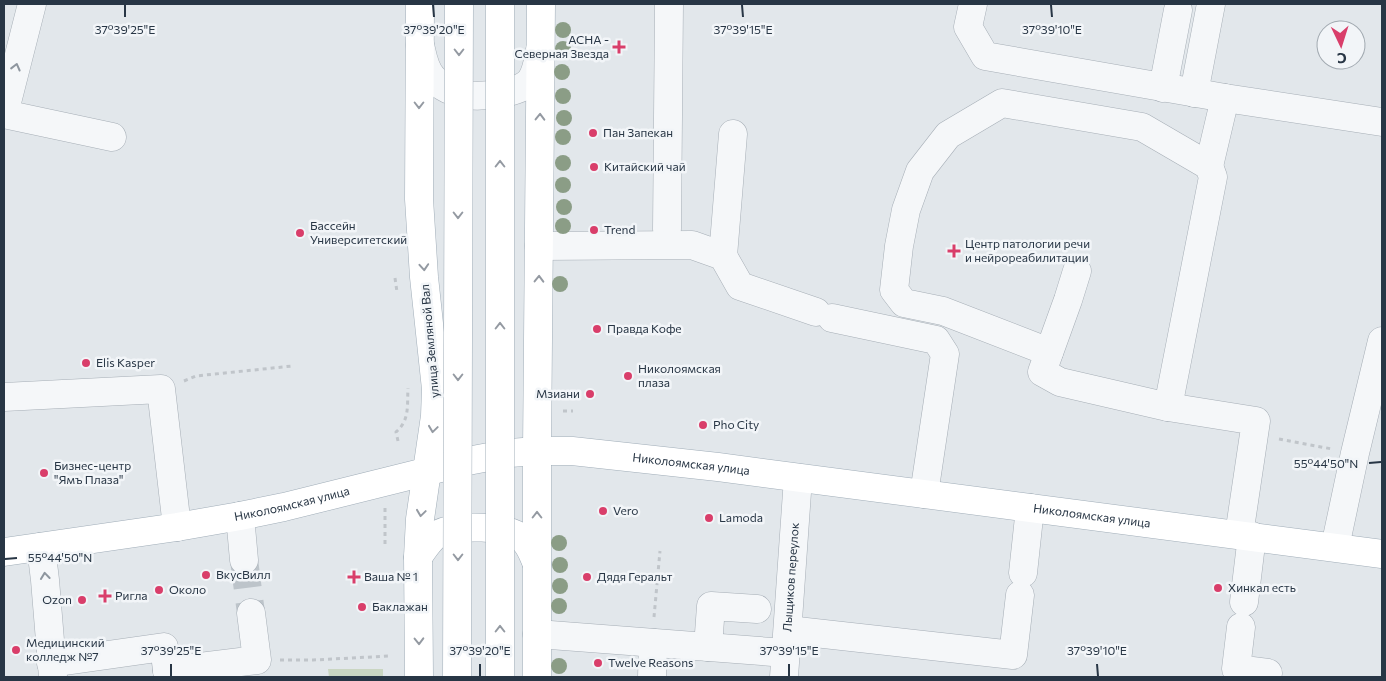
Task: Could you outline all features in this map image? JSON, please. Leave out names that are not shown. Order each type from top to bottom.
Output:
[{"type":"main road","name":"улица Земляной Вал","points":[[419,677],[418,557],[420,519],[435,416],[436,389],[424,277],[419,199],[420,4]]},
{"type":"main road","name":"улица Земляной Вал","points":[[458,677],[459,4]]},
{"type":"main road","points":[[500,4],[500,677]]},
{"type":"main road","points":[[537,677],[541,4]]},
{"type":"main road","name":"Николоямская улица","points":[[4,552],[240,516],[284,507],[427,470],[501,454],[537,451],[587,452],[718,467],[1382,554]]},
{"type":"main road","points":[[418,557],[427,543],[438,534],[454,529],[482,528],[505,530],[522,539],[531,549],[537,564]]},
{"type":"street","points":[[32,4],[4,114],[112,137]]},
{"type":"street","points":[[667,229],[669,4]]},
{"type":"street","points":[[973,4],[968,27],[985,56],[1163,88],[1382,122]]},
{"type":"street","points":[[1194,93],[1212,4]]},
{"type":"street","points":[[1163,88],[1178,10]]},
{"type":"street","points":[[420,44],[425,67],[433,79],[446,88],[466,95],[498,94],[517,90],[531,81],[537,69],[541,46]]},
{"type":"street","points":[[1168,407],[1213,177],[1210,166],[1225,98]]},
{"type":"street","points":[[1049,352],[943,312],[904,303],[894,290],[899,246],[906,210],[920,171],[948,135],[1002,104],[1142,127],[1210,166]]},
{"type":"street","points":[[733,134],[723,256],[740,286],[824,315],[936,340],[945,354],[924,494]]},
{"type":"street","points":[[539,246],[692,246],[723,256]]},
{"type":"street","points":[[1077,271],[1042,372],[1060,382],[1168,407],[1256,420],[1245,535],[1242,615],[1236,669],[1268,673]]},
{"type":"street","points":[[1335,548],[1355,453],[1382,346]]},
{"type":"street","points":[[4,397],[161,389],[177,527]]},
{"type":"street","name":"Лыщиков переулок","points":[[786,653],[798,478]]},
{"type":"street","points":[[537,634],[786,653],[1013,655],[1030,508]]},
{"type":"street","points":[[240,516],[244,560]]},
{"type":"street","points":[[41,547],[52,670],[164,647],[167,674],[257,660],[251,613]]},
{"type":"street","points":[[708,647],[711,606],[757,609]]},
{"type":"street","points":[[652,677],[653,642]]},
{"type":"path","points":[[395,278],[396,292]]},
{"type":"path","points":[[161,389],[196,376],[292,366]]},
{"type":"path","points":[[398,441],[396,432],[402,427],[407,418],[408,388]]},
{"type":"path","points":[[1254,434],[1355,453]]},
{"type":"path","points":[[385,508],[385,546]]},
{"type":"path","points":[[653,642],[660,550]]},
{"type":"path","points":[[257,660],[313,660],[390,656]]},
{"type":"green space","points":[[328,669],[383,669],[383,677],[329,677]]},
{"type":"tunnel","points":[[244,560],[251,613]]},
{"type":"place","name":"АСНА - Северная Звезда","points":[[619,47]]},
{"type":"place","name":"Пан Запекан","points":[[593,133]]},
{"type":"place","name":"Китайский чай","points":[[594,167]]},
{"type":"place","name":"Trend","points":[[594,230]]},
{"type":"place","name":"Бассейн Университетский","points":[[300,233]]},
{"type":"place","name":"Центр патологии речи и нейрореабилитации","points":[[954,251]]},
{"type":"place","name":"Правда Кофе","points":[[597,329]]},
{"type":"place","name":"Elis Kasper","points":[[86,363]]},
{"type":"place","name":"Николоямская плаза","points":[[628,376]]},
{"type":"place","name":"Мзиани","points":[[590,394]]},
{"type":"place","name":"Pho City","points":[[703,425]]},
{"type":"place","name":"Бизнес-центр \"Ямъ Плаза\"","points":[[44,473]]},
{"type":"place","name":"Vero","points":[[603,511]]},
{"type":"place","name":"Lamoda","points":[[709,518]]},
{"type":"place","name":"ВкусВилл","points":[[206,575]]},
{"type":"place","name":"Ваша № 1","points":[[354,577]]},
{"type":"place","name":"Дядя Геральт","points":[[587,577]]},
{"type":"place","name":"Хинкал есть","points":[[1218,588]]},
{"type":"place","name":"Около","points":[[159,590]]},
{"type":"place","name":"Ригла","points":[[105,596]]},
{"type":"place","name":"Ozon","points":[[82,600]]},
{"type":"place","name":"Баклажан","points":[[362,607]]},
{"type":"place","name":"Медицинский колледж №7","points":[[16,650]]},
{"type":"place","name":"Twelve Reasons","points":[[598,663]]}]
